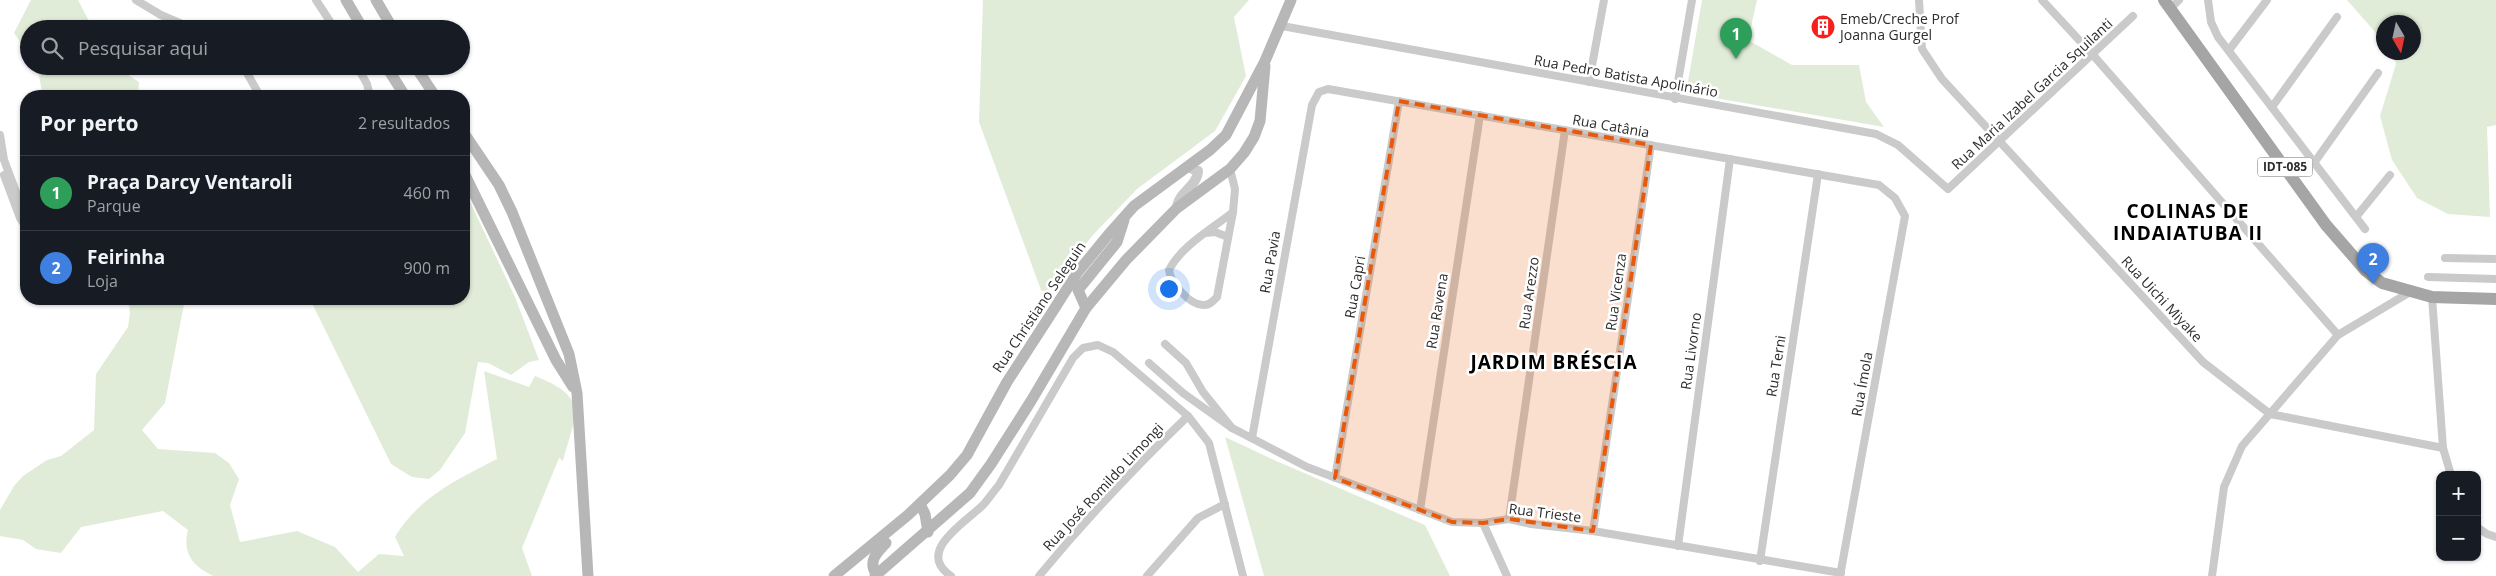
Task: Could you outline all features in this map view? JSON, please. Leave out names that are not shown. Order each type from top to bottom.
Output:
[{"type":"main road","points":[[346,0],[358,20]]},
{"type":"main road","points":[[376,0],[388,20]]},
{"type":"main road","name":"Rua Christiano Seleguin","points":[[834,576],[920,504],[967,455],[1007,382],[1077,273],[1125,216],[1134,206],[1188,167],[1226,134],[1265,62],[1282,26],[1291,0]]},
{"type":"main road","name":"IDT-085","points":[[2171,3],[2326,225],[2352,257],[2382,283],[2410,292],[2433,297],[2496,299]]},
{"type":"main road","points":[[893,528],[890,540],[875,553],[873,569],[876,575],[928,532],[970,493],[991,464],[1086,308],[1126,260],[1177,208],[1230,169],[1244,153],[1254,137],[1263,104],[1265,62]]},
{"type":"main road","points":[[392,75],[401,90]]},
{"type":"main road","points":[[421,75],[431,90]]},
{"type":"main road","points":[[470,142],[499,186],[512,212],[569,354],[576,393],[588,576]]},
{"type":"main road","points":[[470,185],[556,360],[576,393]]},
{"type":"main road","points":[[1086,308],[1078,290],[1117,242],[1125,216]]},
{"type":"main road","name":"IDT-085","points":[[2433,297],[2496,290]]},
{"type":"main road","points":[[920,504],[925,514],[928,532]]},
{"type":"street","points":[[136,0],[173,20]]},
{"type":"street","points":[[316,0],[329,20]]},
{"type":"street","points":[[1589,82],[1604,0]]},
{"type":"street","points":[[1675,99],[1692,0]]},
{"type":"street","name":"Rua Uichi Miyake","points":[[1919,0],[1922,49],[1942,79],[2203,362],[2270,414],[2443,448]]},
{"type":"street","points":[[2042,0],[2093,55],[2338,335]]},
{"type":"street","points":[[2208,0],[2211,22],[2218,37],[2365,229]]},
{"type":"street","points":[[2229,50],[2267,0]]},
{"type":"street","name":"Rua Maria Izabel Garcia Squilanti","points":[[1948,189],[2134,16]]},
{"type":"street","points":[[2272,107],[2337,17]]},
{"type":"street","name":"Rua Pedro Batista Apolinário","points":[[1282,26],[1675,99],[1876,134],[1898,145],[1948,189]]},
{"type":"street","points":[[2314,163],[2378,74]]},
{"type":"street","points":[[248,75],[257,90]]},
{"type":"street","points":[[362,75],[368,90]]},
{"type":"street","name":"Rua Catânia","points":[[1319,92],[1328,89],[1879,185],[1895,198]]},
{"type":"street","name":"Rua Pavia","points":[[1252,438],[1305,140],[1312,105],[1319,92]]},
{"type":"street","name":"Rua Capri","points":[[1335,478],[1399,101]]},
{"type":"street","name":"Rua Ravena","points":[[1420,510],[1480,115]]},
{"type":"street","name":"Rua Arezzo","points":[[1509,519],[1565,130]]},
{"type":"street","points":[[0,135],[4,160],[20,202]]},
{"type":"street","name":"Rua Vicenza","points":[[1593,531],[1650,145]]},
{"type":"street","name":"Rua Livorno","points":[[1678,546],[1730,159]]},
{"type":"street","points":[[0,163],[20,218]]},
{"type":"street","points":[[1177,208],[1177,200],[1198,176],[1198,171],[1188,167]]},
{"type":"street","points":[[1230,169],[1234,189],[1233,212],[1217,297],[1211,303],[1204,306],[1195,304],[1173,284],[1169,270],[1173,262],[1233,212]]},
{"type":"street","name":"Rua Terni","points":[[1760,561],[1818,174]]},
{"type":"street","points":[[2356,217],[2390,175]]},
{"type":"street","name":"Rua Ímola","points":[[1841,574],[1905,216],[1895,198]]},
{"type":"street","points":[[1206,233],[1215,232],[1228,237]]},
{"type":"street","points":[[2446,258],[2496,258]]},
{"type":"street","points":[[2428,277],[2496,279]]},
{"type":"street","points":[[2212,576],[2224,486],[2242,446],[2338,335],[2410,292]]},
{"type":"street","points":[[2433,297],[2443,448],[2450,471]]},
{"type":"street","name":"Rua Trieste","points":[[1165,344],[1186,363],[1203,392],[1232,428]]},
{"type":"street","points":[[951,576],[940,563],[939,552],[943,542],[984,504],[999,485],[1073,358],[1083,348],[1098,345],[1113,352],[1188,416],[1209,443],[1243,576]]},
{"type":"street","name":"Rua Trieste","points":[[1149,363],[1183,393],[1232,428],[1308,467],[1452,522],[1483,524],[1509,519],[1531,524],[1593,531],[1841,574]]},
{"type":"street","name":"Rua José Romildo Limongi","points":[[1039,576],[1082,524],[1142,460],[1188,416]]},
{"type":"street","points":[[1147,576],[1198,518],[1225,504]]},
{"type":"street","points":[[1483,524],[1507,576]]},
{"type":"street","points":[[2481,529],[2496,537]]},
{"type":"highlighted area","points":[[1399,101],[1651,145],[1593,531],[1509,519],[1483,523],[1452,522],[1335,478]]},
{"type":"green space","points":[[31,0],[78,0],[88,20],[21,20]]},
{"type":"green space","points":[[983,0],[1249,0],[1234,17],[1246,76],[1215,131],[1137,189],[1093,235],[1046,294],[1041,290],[979,122]]},
{"type":"green space","points":[[1702,0],[1757,0],[1748,40],[1792,65],[1859,65],[1866,102],[1884,127],[1686,93]]},
{"type":"green space","points":[[2347,0],[2496,0],[2496,125],[2487,127],[2490,217],[2448,214],[2417,198],[2392,160],[2380,116],[2396,64],[2395,60],[2421,60],[2421,15],[2376,15],[2376,33]]},
{"type":"green space","points":[[20,21],[20,42],[14,33]]},
{"type":"green space","points":[[39,75],[128,75],[139,82],[138,90],[42,90]]},
{"type":"green space","points":[[470,202],[515,297],[539,360],[529,362],[511,375],[488,363],[478,362],[465,433],[440,470],[429,479],[412,477],[391,464],[313,305],[470,305]]},
{"type":"green space","points":[[129,305],[184,305],[165,403],[142,430],[158,449],[215,453],[229,463],[239,479],[230,505],[240,542],[297,531],[335,547],[358,572],[379,554],[404,556],[395,537],[415,511],[453,482],[497,459],[484,371],[529,387],[535,376],[553,384],[565,392],[572,400],[574,419],[563,461],[559,458],[522,548],[532,576],[213,576],[200,568],[191,558],[187,546],[188,530],[163,511],[81,527],[61,553],[36,549],[23,540],[0,536],[0,510],[14,486],[23,476],[47,460],[61,456],[94,430],[96,374],[128,327]]},
{"type":"green space","points":[[1225,437],[1425,525],[1450,576],[1264,576]]},
{"type":"place","name":"Emeb/Creche Prof Joanna Gurgel","points":[[1823,27]]},
{"type":"place","name":"Praça Darcy Ventaroli","points":[[1736,59]]},
{"type":"place","name":"Feirinha","points":[[2373,284]]},
{"type":"district","name":"COLINAS DE INDAIATUBA II","points":[[2188,222]]},
{"type":"district","name":"JARDIM BRÉSCIA","points":[[1554,362]]}]
